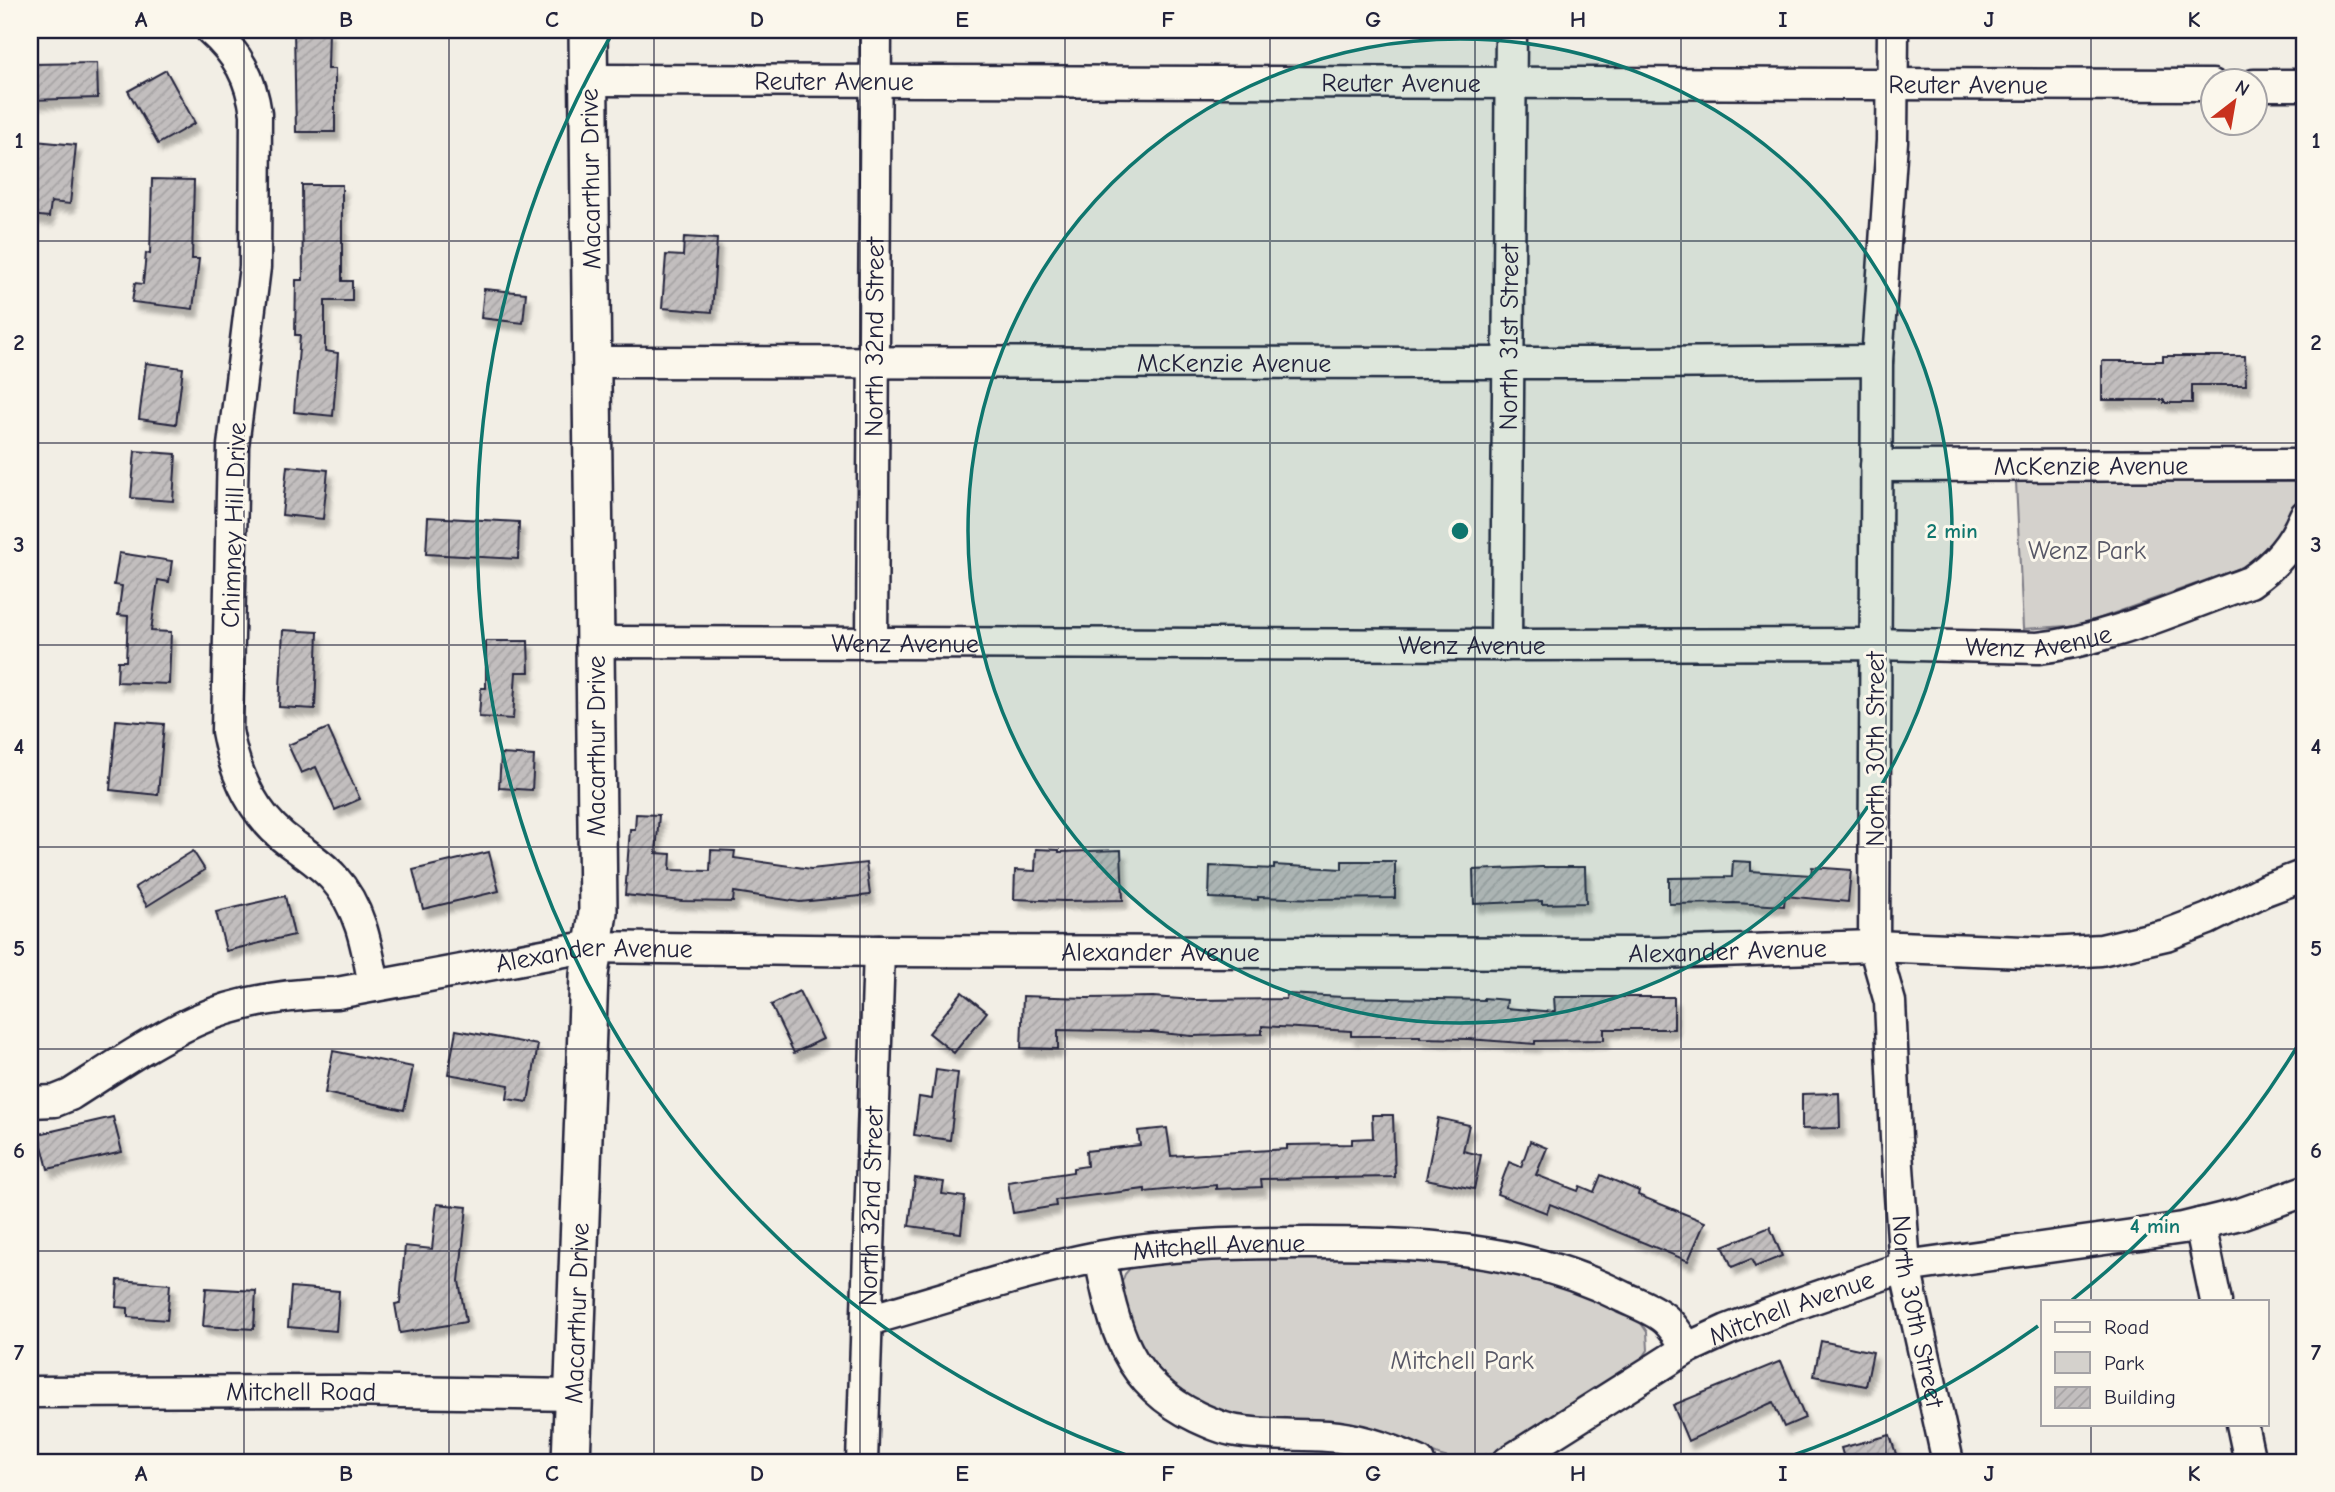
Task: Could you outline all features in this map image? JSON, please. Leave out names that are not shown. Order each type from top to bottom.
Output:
[{"type":"main road","name":"Macarthur Drive","points":[[571,1462],[589,975],[598,912],[589,30]]},
{"type":"street","name":"Chimney Hill Drive","points":[[211,30],[237,56],[253,92],[256,114],[255,267],[233,446],[227,731],[232,756],[252,802],[276,831],[325,870],[346,894],[364,932],[374,986]]},
{"type":"street","name":"North 32nd Street","points":[[872,643],[876,30]]},
{"type":"street","name":"North 31st Street","points":[[1506,645],[1511,30]]},
{"type":"street","name":"North 30th Street","points":[[1893,30],[1892,141],[1877,361],[1874,946],[1889,1002],[1905,1267],[1948,1462]]},
{"type":"street","name":"Reuter Avenue","points":[[589,80],[2198,85]]},
{"type":"street","points":[[2268,85],[2305,85]]},
{"type":"street","name":"McKenzie Avenue","points":[[592,362],[1877,361]]},
{"type":"street","name":"McKenzie Avenue","points":[[1876,466],[2305,465]]},
{"type":"street","name":"Wenz Avenue","points":[[595,642],[1875,644],[2038,648],[2095,638],[2250,582],[2269,569],[2285,552],[2298,533],[2305,516]]},
{"type":"street","name":"Alexander Avenue","points":[[30,1102],[55,1101],[70,1095],[159,1039],[224,1010],[265,999],[337,993],[593,947],[879,951],[1658,953],[1874,946],[2049,953],[2101,950],[2166,935],[2305,875]]},
{"type":"street","name":"North 32nd Street","points":[[862,1462],[869,1320],[879,951]]},
{"type":"street","name":"Mitchell Avenue","points":[[1508,1462],[1688,1348],[1782,1308],[1905,1267],[2200,1224],[2240,1214],[2305,1191]]},
{"type":"street","points":[[2200,1224],[2216,1300]]},
{"type":"street","name":"Mitchell Avenue","points":[[869,1320],[1026,1273],[1100,1257],[1167,1247],[1260,1243],[1391,1243],[1477,1250],[1524,1260],[1569,1274],[1605,1288],[1663,1317],[1688,1348]]},
{"type":"street","name":"Mitchell Avenue","points":[[1100,1257],[1117,1330],[1129,1356],[1157,1390],[1179,1408],[1215,1425],[1236,1431],[1342,1438],[1393,1450],[1419,1462]]},
{"type":"street","name":"Mitchell Road","points":[[30,1392],[339,1391],[574,1395]]},
{"type":"street","points":[[2242,1426],[2250,1462]]},
{"type":"green space","name":"Wenz Park","points":[[2016,482],[2304,482],[2302,515],[2252,564],[2081,625],[2023,629]]},
{"type":"green space","name":"Mitchell Park","points":[[1384,1250],[1527,1273],[1613,1305],[1638,1319],[1647,1332],[1648,1350],[1638,1365],[1493,1453],[1459,1461],[1438,1455],[1399,1437],[1348,1426],[1213,1411],[1175,1390],[1132,1334],[1118,1292],[1125,1274],[1132,1266],[1272,1253]]},
{"type":"building","points":[[294,30],[329,30],[328,69],[335,69],[335,132],[296,132]]},
{"type":"building","points":[[97,63],[98,98],[30,100],[30,64]]},
{"type":"building","points":[[166,70],[195,123],[158,144],[128,91]]},
{"type":"building","points":[[35,141],[76,145],[70,204],[51,202],[49,217],[30,215]]},
{"type":"building","points":[[152,179],[194,180],[192,259],[199,259],[193,309],[132,302],[135,283],[143,284],[146,253],[150,254]]},
{"type":"building","points":[[302,185],[342,185],[342,281],[352,281],[352,301],[325,301],[325,351],[338,353],[333,416],[294,412],[300,335],[295,335],[296,280],[303,280]]},
{"type":"building","points":[[684,237],[717,239],[712,312],[662,308],[666,255],[683,256]]},
{"type":"building","points":[[484,289],[526,293],[523,323],[481,318]]},
{"type":"building","points":[[2163,356],[2245,356],[2246,385],[2192,385],[2192,403],[2102,400],[2102,361],[2163,361]]},
{"type":"building","points":[[146,363],[183,368],[176,424],[139,419]]},
{"type":"building","points":[[135,451],[176,454],[173,501],[131,498]]},
{"type":"building","points":[[287,466],[328,470],[323,519],[282,515]]},
{"type":"building","points":[[428,517],[519,522],[518,559],[426,554]]},
{"type":"building","points":[[119,553],[172,561],[169,582],[158,580],[151,631],[171,632],[169,684],[117,682],[118,661],[126,661],[128,616],[118,615],[122,586],[114,585]]},
{"type":"building","points":[[283,630],[318,632],[315,709],[279,707]]},
{"type":"building","points":[[486,641],[528,641],[529,672],[516,672],[513,719],[479,717],[481,688],[486,688]]},
{"type":"building","points":[[116,720],[164,724],[158,795],[110,790]]},
{"type":"building","points":[[328,728],[360,799],[335,810],[316,767],[301,773],[288,745]]},
{"type":"building","points":[[501,754],[534,756],[532,790],[499,788]]},
{"type":"building","points":[[636,814],[659,815],[656,853],[671,854],[670,870],[710,871],[711,850],[735,851],[734,858],[811,869],[866,863],[870,895],[800,902],[734,892],[733,902],[682,901],[625,895],[630,829],[635,829]]},
{"type":"building","points":[[1036,849],[1059,852],[1121,850],[1123,900],[1014,899],[1015,870],[1035,871]]},
{"type":"building","points":[[193,851],[205,870],[147,906],[135,887]]},
{"type":"building","points":[[489,852],[499,891],[423,909],[413,870]]},
{"type":"building","points":[[1342,861],[1395,861],[1395,898],[1209,898],[1210,866],[1274,869],[1274,865],[1342,869]]},
{"type":"building","points":[[1733,861],[1751,862],[1751,871],[1811,875],[1812,867],[1851,870],[1848,902],[1785,896],[1784,906],[1735,903],[1669,904],[1669,878],[1732,877]]},
{"type":"building","points":[[1585,867],[1586,903],[1542,904],[1542,901],[1474,904],[1473,870]]},
{"type":"building","points":[[285,896],[294,935],[226,951],[216,912]]},
{"type":"building","points":[[799,991],[823,1039],[794,1053],[771,1005]]},
{"type":"building","points":[[962,992],[987,1012],[954,1053],[929,1033]]},
{"type":"building","points":[[1287,994],[1484,998],[1507,1000],[1506,1008],[1555,1012],[1554,997],[1674,997],[1674,1029],[1604,1029],[1604,1040],[1535,1041],[1535,1044],[1420,1036],[1351,1036],[1351,1031],[1262,1026],[1262,1034],[1192,1036],[1151,1032],[1058,1030],[1058,1049],[1021,1048],[1023,996],[1194,1000],[1286,999]]},
{"type":"building","points":[[456,1030],[538,1045],[528,1102],[507,1099],[509,1085],[448,1074]]},
{"type":"building","points":[[333,1051],[413,1067],[404,1110],[325,1093]]},
{"type":"building","points":[[936,1070],[958,1073],[950,1140],[914,1135],[919,1097],[932,1099]]},
{"type":"building","points":[[1839,1093],[1840,1128],[1802,1129],[1802,1094]]},
{"type":"building","points":[[1372,1115],[1393,1115],[1395,1177],[1261,1179],[1262,1187],[1216,1189],[1216,1185],[1145,1192],[1145,1189],[1055,1200],[1056,1206],[1013,1213],[1008,1182],[1073,1172],[1073,1168],[1087,1166],[1086,1151],[1140,1145],[1138,1131],[1167,1128],[1171,1156],[1287,1149],[1287,1145],[1352,1144],[1352,1139],[1373,1138]]},
{"type":"building","points":[[113,1117],[122,1152],[48,1169],[39,1134]]},
{"type":"building","points":[[1438,1118],[1469,1125],[1463,1151],[1481,1155],[1474,1189],[1426,1179]]},
{"type":"building","points":[[1530,1141],[1547,1148],[1536,1175],[1578,1191],[1580,1186],[1594,1192],[1601,1175],[1639,1191],[1638,1195],[1705,1222],[1688,1261],[1550,1204],[1547,1213],[1497,1194],[1509,1162],[1521,1167]]},
{"type":"building","points":[[915,1178],[944,1182],[942,1194],[965,1197],[961,1233],[909,1226]]},
{"type":"building","points":[[437,1204],[467,1207],[459,1281],[466,1322],[400,1333],[395,1304],[400,1303],[405,1246],[432,1249]]},
{"type":"building","points":[[1770,1227],[1782,1256],[1755,1267],[1751,1259],[1732,1267],[1723,1246]]},
{"type":"building","points":[[118,1280],[170,1284],[167,1320],[128,1317],[128,1308],[116,1307]]},
{"type":"building","points":[[291,1287],[339,1291],[336,1331],[288,1327]]},
{"type":"building","points":[[206,1288],[256,1291],[254,1329],[203,1326]]},
{"type":"building","points":[[1821,1341],[1873,1352],[1866,1386],[1814,1376]]},
{"type":"building","points":[[1781,1361],[1805,1418],[1784,1427],[1773,1402],[1688,1441],[1673,1405]]},
{"type":"building","points":[[1890,1435],[1896,1454],[1877,1459],[1878,1462],[1845,1462],[1841,1448]]}]
